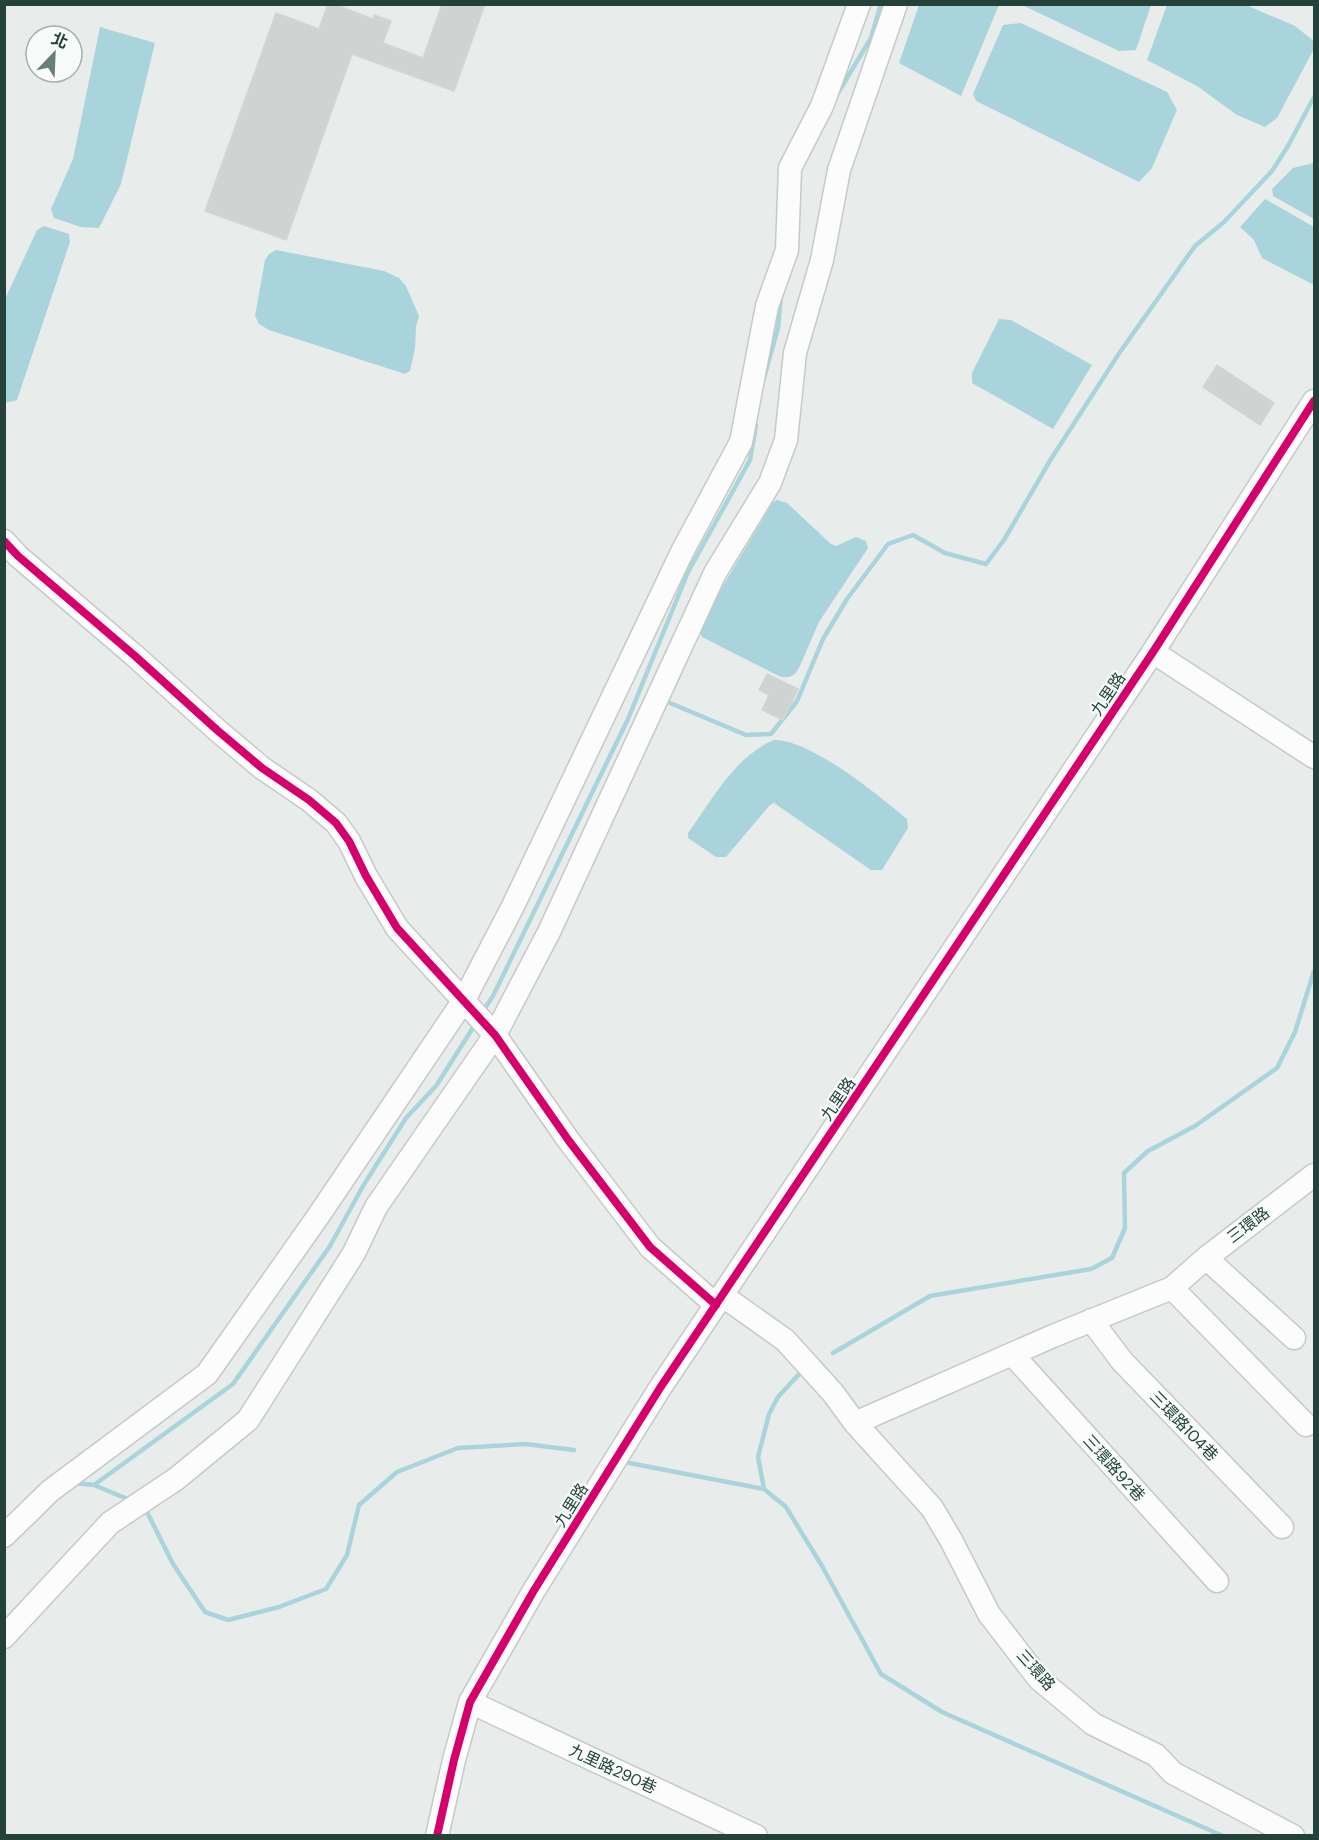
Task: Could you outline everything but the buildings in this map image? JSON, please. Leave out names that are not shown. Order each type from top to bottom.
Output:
[{"type":"street","points":[[4,1536],[50,1491],[207,1374],[319,1215],[464,1000],[513,906],[682,552],[741,442],[766,306],[787,250],[790,168],[822,106],[859,4]]},
{"type":"street","points":[[4,1637],[110,1522],[176,1479],[248,1420],[354,1252],[376,1207],[495,1035],[549,932],[715,573],[770,483],[786,440],[795,353],[822,260],[839,170],[896,4]]},
{"type":"street","name":"九里路","points":[[437,1836],[470,1702],[539,1582],[660,1388],[1153,652],[1314,401]]},
{"type":"street","name":"三環路","points":[[4,541],[25,562],[127,648],[262,768],[309,800],[336,823],[349,841],[366,876],[397,928],[495,1035],[563,1133],[650,1247],[719,1301],[785,1340],[833,1393],[855,1423],[932,1508],[989,1614],[1039,1679],[1093,1724],[1156,1755],[1173,1773],[1293,1836]]},
{"type":"street","points":[[1153,652],[1314,757]]},
{"type":"street","name":"三環路","points":[[855,1423],[1091,1320],[1172,1288],[1206,1258],[1313,1178]]},
{"type":"street","points":[[1206,1258],[1294,1338]]},
{"type":"street","points":[[1172,1288],[1306,1425]]},
{"type":"street","name":"三環路104巷","points":[[1091,1320],[1122,1361],[1282,1527]]},
{"type":"street","name":"三環路92巷","points":[[1012,1354],[1217,1581]]},
{"type":"street","name":"九里路290巷","points":[[470,1702],[756,1836]]},
{"type":"water","points":[[919,5],[999,5],[961,96],[899,63]]},
{"type":"water","points":[[1022,5],[1151,5],[1136,50],[1119,51]]},
{"type":"water","points":[[1167,5],[1246,5],[1295,26],[1314,41],[1314,49],[1277,118],[1265,127],[1237,115],[1197,86],[1147,60]]},
{"type":"water","points":[[1021,23],[1167,92],[1177,110],[1152,168],[1139,182],[976,101],[973,94],[1003,25]]},
{"type":"water","points":[[100,27],[155,43],[121,184],[99,228],[81,227],[54,218],[51,209],[73,159]]},
{"type":"water","points":[[1313,163],[1314,219],[1273,196],[1272,189],[1293,168]]},
{"type":"water","points":[[1265,199],[1314,227],[1314,285],[1262,258],[1254,240],[1240,227]]},
{"type":"water","points":[[44,226],[69,234],[70,242],[17,400],[5,403],[5,299],[37,230]]},
{"type":"water","points":[[276,250],[384,271],[399,278],[406,286],[419,316],[410,371],[405,374],[269,330],[259,324],[255,316],[265,260]]},
{"type":"water","points":[[999,319],[1011,320],[1092,365],[1053,429],[972,383],[972,373]]},
{"type":"water","points":[[777,500],[787,503],[831,544],[836,546],[856,537],[866,541],[868,548],[819,622],[799,668],[790,677],[781,677],[702,637],[700,632],[721,589],[773,502]]},
{"type":"water","points":[[774,740],[789,742],[807,749],[844,770],[907,819],[908,828],[882,870],[871,870],[774,803],[726,857],[716,857],[688,838],[688,833],[725,780],[747,757]]},
{"type":"waterway","points":[[838,93],[871,38],[881,4]]},
{"type":"waterway","points":[[663,700],[746,735],[771,734],[797,701],[823,639],[847,599],[888,544],[913,535],[945,553],[986,564],[1004,540],[1051,459],[1120,352],[1195,246],[1224,222],[1272,171],[1314,97]]},
{"type":"waterway","points":[[764,378],[778,328],[781,295]]},
{"type":"waterway","points":[[483,1011],[493,996],[628,719],[688,572],[750,460],[756,425]]},
{"type":"waterway","points":[[833,1353],[930,1296],[1091,1269],[1112,1258],[1125,1228],[1124,1173],[1148,1151],[1195,1126],[1277,1068],[1295,1032],[1314,971]]},
{"type":"waterway","points":[[94,1485],[233,1384],[330,1246],[363,1186],[406,1118],[436,1086],[476,1023]]},
{"type":"waterway","points":[[764,1489],[758,1457],[769,1414],[778,1397],[802,1371]]},
{"type":"waterway","points":[[145,1508],[173,1564],[205,1612],[228,1620],[279,1607],[326,1589],[347,1555],[359,1505],[397,1472],[458,1448],[525,1444],[574,1450]]},
{"type":"waterway","points":[[629,1463],[764,1489],[786,1507],[822,1566],[881,1674],[942,1712],[1223,1836]]},
{"type":"waterway","points":[[73,1483],[94,1485],[130,1500]]},
{"type":"cycle path","points":[[437,1836],[470,1702],[533,1592],[660,1388],[1153,652],[1314,401]]},
{"type":"cycle path","points":[[4,541],[18,556],[217,730],[262,768],[309,800],[336,823],[349,841],[366,876],[397,928],[495,1035],[569,1141],[650,1247],[716,1305]]}]
